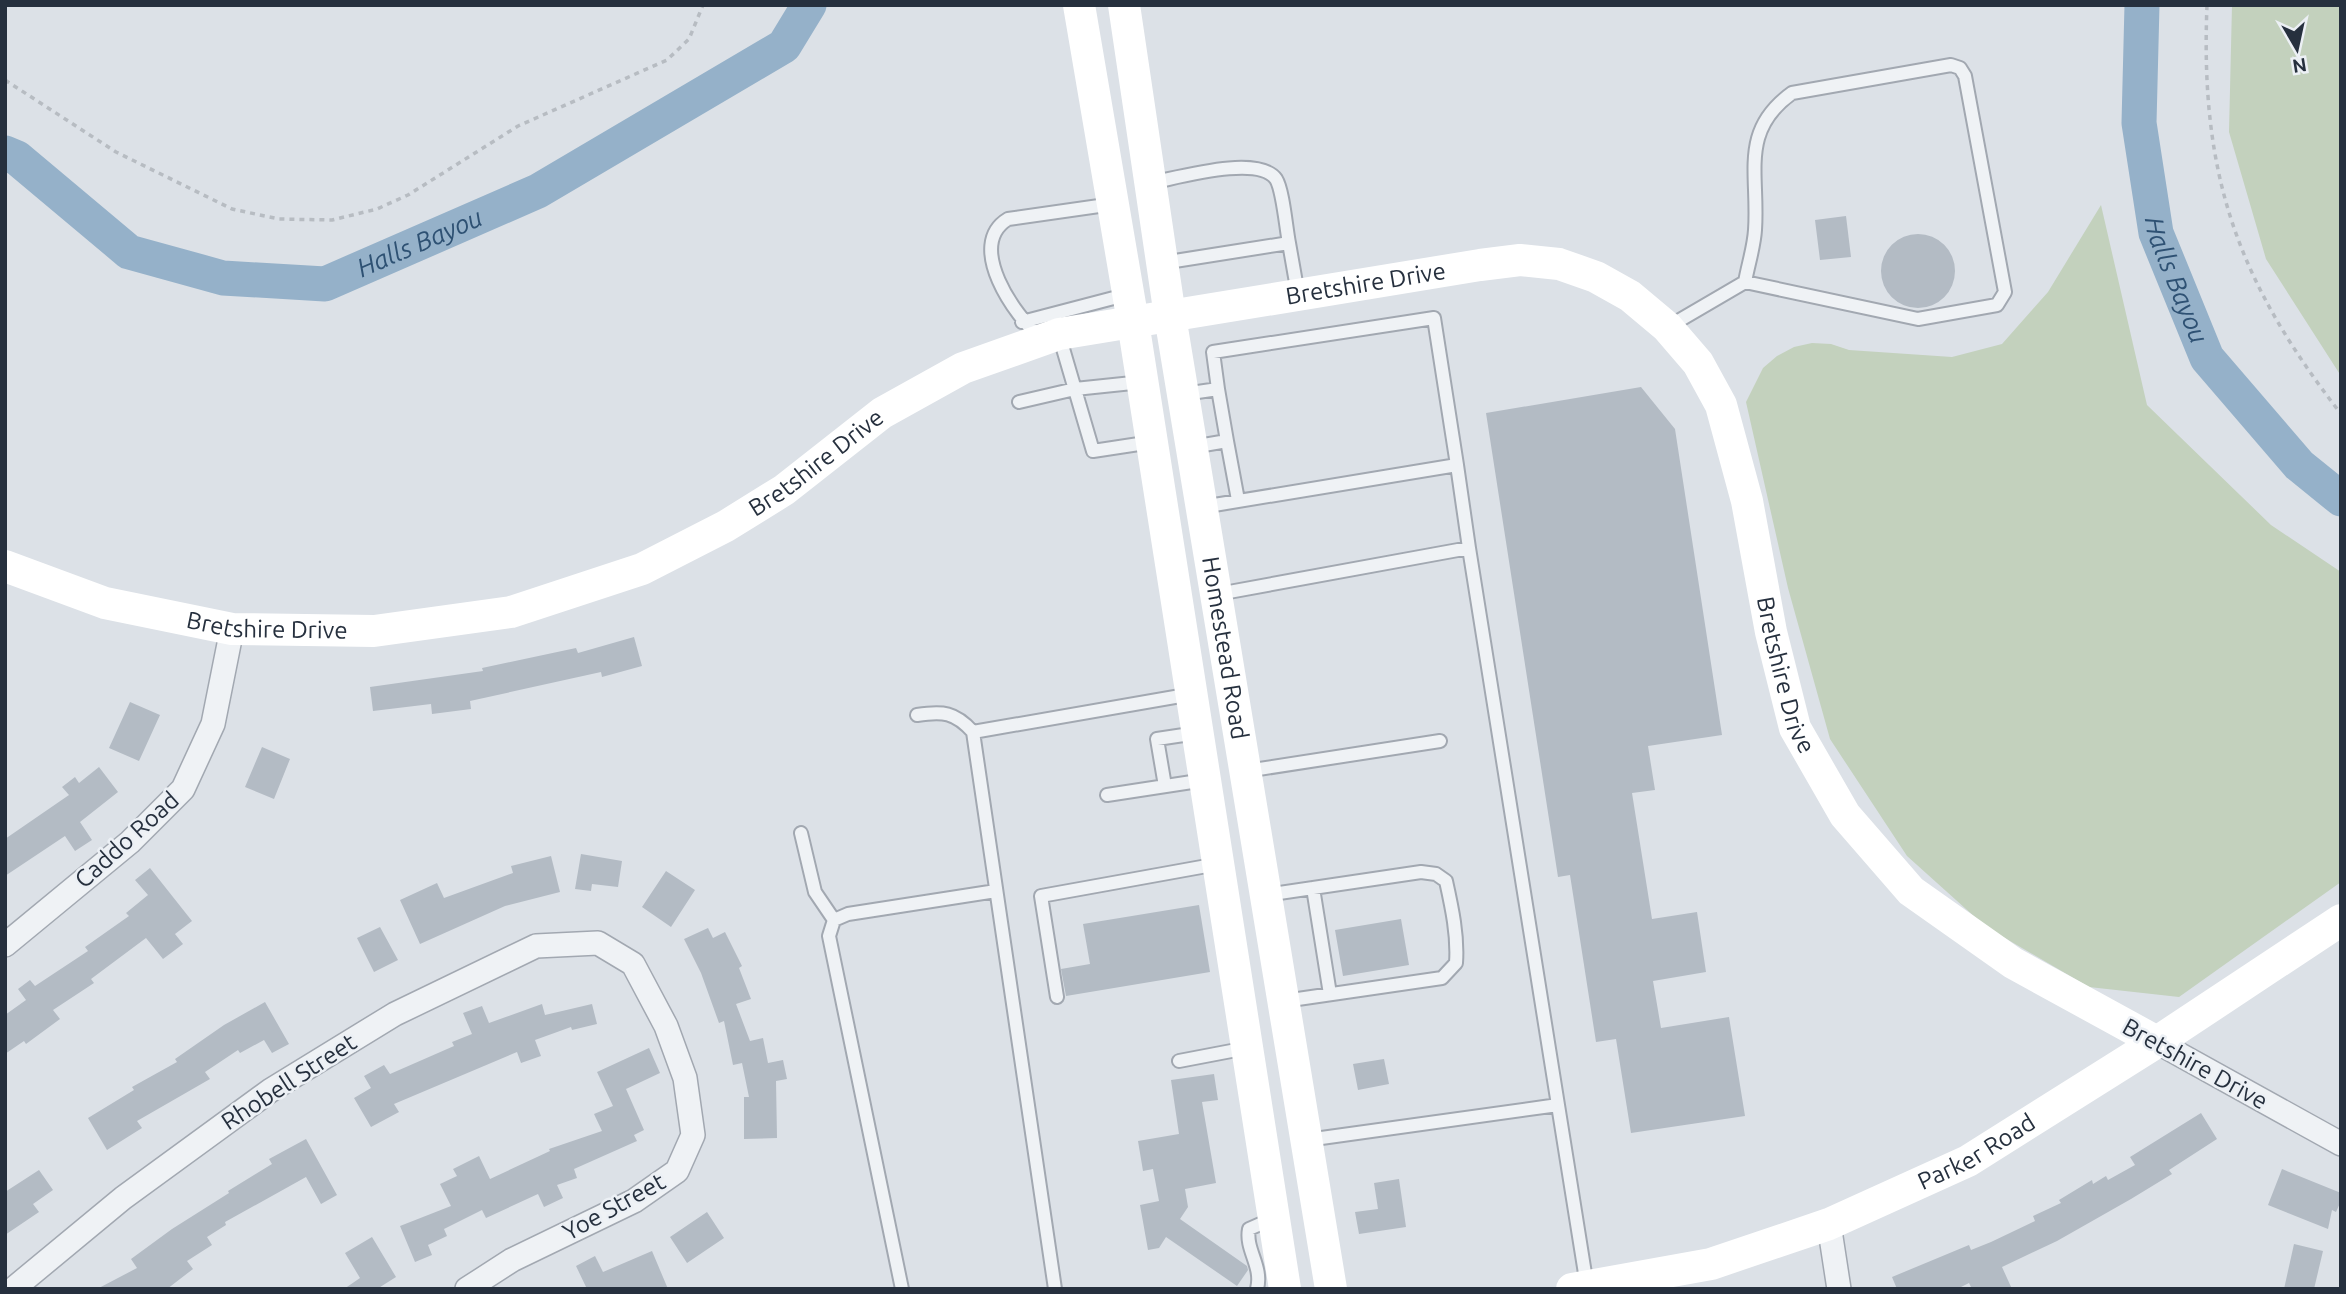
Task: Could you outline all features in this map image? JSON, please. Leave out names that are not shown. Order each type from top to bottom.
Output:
[{"type":"main road","name":"Homestead Road","points":[[1079,5],[1143,382],[1285,1289]]},
{"type":"main road","name":"Homestead Road","points":[[1124,5],[1170,316],[1331,1289]]},
{"type":"main road","name":"Bretshire Drive","points":[[5,566],[105,603],[232,629],[374,631],[511,611],[642,569],[726,526],[784,490],[883,413],[963,368],[1041,332],[1131,308],[1170,316],[1520,260],[1559,264],[1596,277],[1630,296],[1667,327],[1698,363],[1721,405],[1747,500],[1770,632],[1795,728],[1845,815],[1911,891],[2013,963],[2157,1042]]},
{"type":"main road","points":[[1179,610],[1217,598]]},
{"type":"main road","name":"Parker Road","points":[[1582,1288],[1711,1264],[1829,1224],[1968,1161],[2157,1042],[2341,920]]},
{"type":"street","name":"Caddo Road","points":[[5,945],[130,842],[183,789],[213,724],[232,629]]},
{"type":"street","name":"Rhobell Street","points":[[13,1289],[123,1198],[271,1090],[395,1014],[536,946],[598,943]]},
{"type":"street","name":"Yoe Street","points":[[467,1289],[512,1260],[634,1201],[677,1171],[693,1135],[685,1078],[666,1026],[633,964],[598,943]]},
{"type":"street","name":"Bretshire Drive","points":[[2157,1042],[2341,1144]]},
{"type":"street","points":[[1829,1224],[1839,1289]]},
{"type":"lane","points":[[1667,327],[1745,282],[1918,319],[1997,305],[2005,292],[1965,76],[1959,68],[1951,65],[1792,93],[1774,106],[1755,142],[1755,229],[1745,282]]},
{"type":"lane","points":[[1150,183],[1244,167],[1266,171],[1277,180],[1298,295]]},
{"type":"lane","points":[[1113,204],[1008,219],[998,225],[993,233],[994,254],[1000,289],[1008,301],[1041,332],[1075,389],[1093,452],[1152,442]]},
{"type":"lane","points":[[1162,263],[1289,243]]},
{"type":"lane","points":[[1238,500],[1213,352],[1434,318],[1558,1105],[1582,1288]]},
{"type":"lane","points":[[1019,402],[1075,389],[1143,382]]},
{"type":"lane","points":[[1183,394],[1218,389]]},
{"type":"lane","points":[[1192,447],[1227,441]]},
{"type":"lane","points":[[1202,507],[1457,465]]},
{"type":"lane","points":[[1217,598],[1469,548]]},
{"type":"lane","points":[[973,732],[1192,694]]},
{"type":"lane","points":[[917,715],[943,711],[953,714],[973,732],[1055,1289]]},
{"type":"lane","points":[[1165,786],[1157,739],[1198,733]]},
{"type":"lane","points":[[1245,771],[1440,741]]},
{"type":"lane","points":[[1107,795],[1205,780]]},
{"type":"lane","points":[[801,833],[816,892],[834,920]]},
{"type":"lane","points":[[1057,997],[1041,896],[1219,863]]},
{"type":"lane","points":[[1266,895],[1420,872],[1436,874],[1446,881],[1450,898],[1457,947],[1456,963],[1442,978],[1284,1002]]},
{"type":"lane","points":[[1313,888],[1330,995]]},
{"type":"lane","points":[[902,1289],[829,936],[834,920],[848,914],[996,891]]},
{"type":"lane","points":[[1179,1060],[1247,1048]]},
{"type":"lane","points":[[1307,1140],[1558,1105]]},
{"type":"lane","points":[[1257,1289],[1261,1276],[1247,1241],[1249,1229],[1274,1218]]},
{"type":"path","points":[[5,80],[116,152],[232,209],[279,219],[332,220],[377,209],[408,195],[518,126],[667,60],[689,39],[703,5]]},
{"type":"path","points":[[2207,5],[2205,57],[2208,125],[2228,214],[2254,283],[2301,363],[2341,414]]},
{"type":"green space","points":[[2232,5],[2341,5],[2341,376],[2266,259],[2229,132]]},
{"type":"green space","points":[[2101,205],[2147,405],[2271,525],[2341,572],[2341,882],[2179,997],[2089,987],[1986,927],[1907,856],[1830,739],[1788,588],[1746,402],[1763,368],[1794,347],[1812,343],[1831,344],[1849,350],[1952,357],[2002,344],[2048,292]]},
{"type":"building","points":[[1846,216],[1851,257],[1820,260],[1815,220]]},
{"type":"building","points":[[1918,234],[1932,237],[1944,245],[1952,257],[1955,271],[1952,285],[1944,297],[1932,305],[1918,308],[1904,305],[1892,297],[1884,285],[1881,271],[1884,257],[1892,245],[1904,237]]},
{"type":"building","points":[[1641,387],[1675,429],[1722,735],[1648,746],[1655,790],[1632,793],[1652,919],[1697,912],[1706,972],[1653,981],[1661,1028],[1729,1017],[1745,1116],[1631,1133],[1616,1039],[1596,1042],[1570,875],[1558,877],[1486,413]]},
{"type":"building","points":[[634,637],[642,666],[602,677],[601,672],[470,701],[471,709],[432,714],[431,704],[373,711],[370,687],[483,671],[482,668],[576,648],[578,653]]},
{"type":"building","points":[[130,702],[160,715],[139,761],[109,748]]},
{"type":"building","points":[[262,747],[290,759],[274,799],[245,787]]},
{"type":"building","points":[[99,767],[118,792],[80,822],[92,840],[75,851],[65,836],[5,876],[5,839],[69,795],[62,787],[75,777],[79,783]]},
{"type":"building","points":[[581,854],[622,861],[618,887],[592,884],[591,891],[575,889]]},
{"type":"building","points":[[551,856],[560,892],[505,906],[420,944],[400,900],[437,883],[444,898],[513,873],[511,866]]},
{"type":"building","points":[[150,868],[192,921],[175,934],[183,944],[163,959],[146,938],[91,979],[94,983],[53,1010],[60,1019],[26,1044],[24,1041],[5,1054],[5,1015],[26,1000],[18,989],[30,980],[35,986],[88,951],[85,947],[129,916],[126,913],[148,895],[135,880]]},
{"type":"building","points":[[666,871],[695,890],[671,927],[642,907]]},
{"type":"building","points":[[1199,905],[1210,972],[1066,996],[1061,969],[1090,964],[1083,924]]},
{"type":"building","points":[[1401,919],[1409,965],[1343,976],[1335,930]]},
{"type":"building","points":[[380,927],[398,960],[374,972],[357,938]]},
{"type":"building","points":[[708,928],[713,938],[725,932],[742,966],[739,968],[751,999],[736,1004],[750,1041],[763,1038],[768,1063],[783,1060],[787,1079],[776,1081],[777,1138],[744,1139],[744,1097],[749,1097],[742,1063],[733,1065],[724,1021],[719,1023],[701,973],[684,939]]},
{"type":"building","points":[[265,1002],[289,1044],[272,1053],[264,1040],[240,1053],[238,1050],[205,1072],[210,1079],[137,1121],[142,1128],[107,1150],[88,1118],[134,1090],[132,1087],[177,1062],[175,1059],[224,1025]]},
{"type":"building","points":[[542,1004],[545,1015],[592,1004],[597,1024],[572,1030],[571,1027],[535,1040],[541,1056],[521,1063],[517,1052],[394,1104],[399,1112],[371,1127],[354,1098],[371,1088],[364,1076],[384,1065],[390,1074],[454,1046],[452,1042],[472,1034],[463,1013],[482,1006],[489,1023]]},
{"type":"building","points":[[649,1048],[660,1073],[626,1089],[644,1130],[634,1135],[637,1141],[574,1169],[577,1178],[557,1185],[563,1198],[544,1207],[538,1194],[486,1218],[482,1210],[444,1229],[447,1236],[428,1245],[432,1255],[415,1262],[400,1226],[451,1206],[440,1184],[457,1176],[453,1169],[479,1156],[490,1179],[550,1151],[549,1149],[602,1131],[594,1114],[613,1106],[597,1072]]},
{"type":"building","points":[[1384,1059],[1389,1084],[1358,1090],[1353,1064]]},
{"type":"building","points":[[1214,1074],[1218,1100],[1202,1102],[1216,1183],[1185,1189],[1188,1207],[1180,1219],[1247,1266],[1248,1270],[1237,1286],[1166,1237],[1159,1248],[1148,1250],[1140,1205],[1159,1201],[1153,1169],[1143,1171],[1138,1141],[1179,1134],[1171,1080]]},
{"type":"building","points":[[2201,1113],[2217,1139],[2169,1170],[2172,1174],[2131,1199],[2057,1241],[2002,1267],[2012,1289],[1972,1289],[1969,1283],[1957,1289],[1897,1289],[1892,1277],[1969,1245],[1971,1250],[2035,1221],[2033,1216],[2061,1203],[2059,1200],[2092,1180],[2093,1184],[2106,1176],[2108,1180],[2135,1165],[2130,1157]]},
{"type":"building","points":[[306,1139],[337,1195],[321,1204],[306,1177],[225,1222],[226,1225],[207,1237],[212,1245],[187,1261],[193,1269],[167,1289],[97,1289],[137,1268],[131,1259],[229,1193],[228,1191],[272,1164],[269,1159]]},
{"type":"building","points":[[2282,1169],[2341,1193],[2341,1201],[2336,1212],[2332,1210],[2328,1229],[2268,1205]]},
{"type":"building","points":[[39,1170],[53,1190],[33,1204],[39,1212],[5,1235],[5,1192]]},
{"type":"building","points":[[1399,1179],[1406,1227],[1359,1234],[1355,1212],[1378,1209],[1374,1183]]},
{"type":"building","points":[[707,1212],[724,1238],[687,1263],[670,1237]]},
{"type":"building","points":[[372,1237],[396,1277],[377,1289],[344,1289],[360,1278],[345,1253]]},
{"type":"building","points":[[2294,1244],[2323,1251],[2314,1289],[2284,1289]]},
{"type":"building","points":[[652,1251],[668,1289],[587,1289],[576,1266],[595,1256],[603,1272]]},
{"type":"waterway","name":"Halls Bayou","points":[[5,153],[17,158],[129,252],[223,278],[325,284],[538,191],[784,46],[809,5]]},
{"type":"waterway","name":"Halls Bayou","points":[[2142,5],[2139,123],[2156,233],[2207,358],[2299,465],[2341,499]]}]
